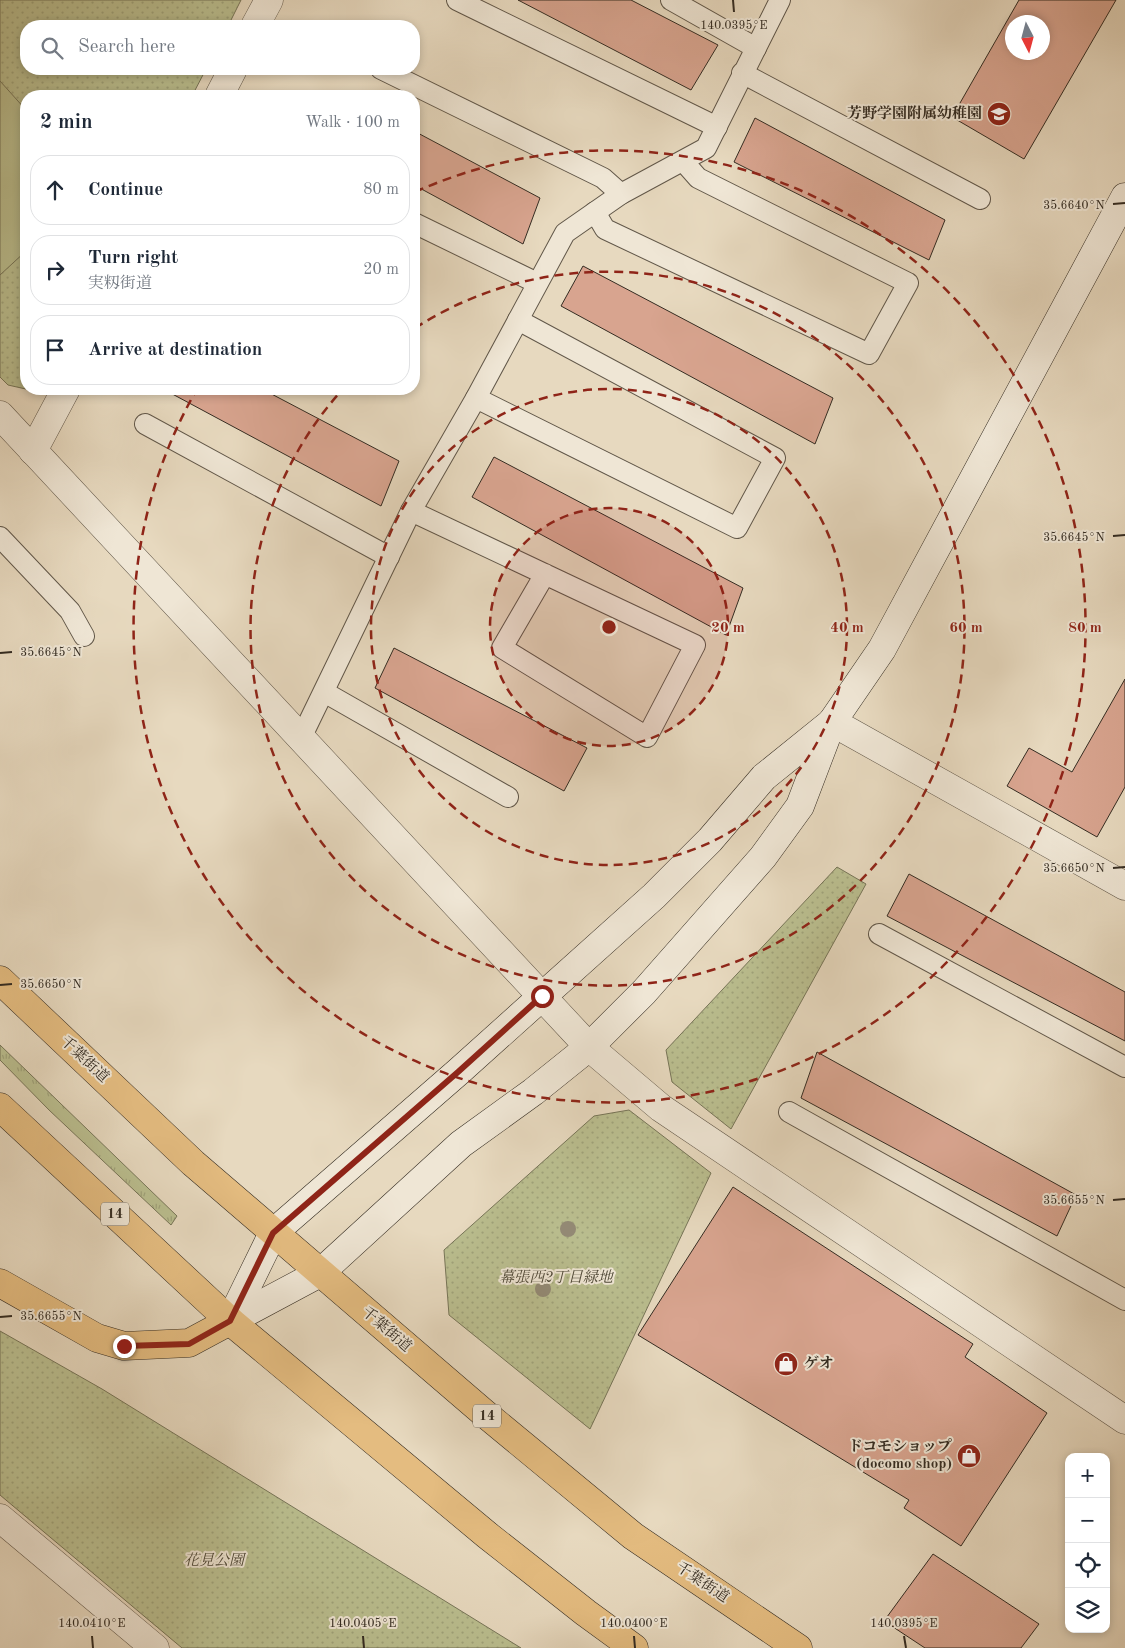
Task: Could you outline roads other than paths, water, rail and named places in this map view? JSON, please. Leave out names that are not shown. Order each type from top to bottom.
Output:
[{"type":"main road","name":"千葉街道","points":[[0,980],[193,1163],[484,1413],[633,1536],[798,1648]]},
{"type":"main road","name":"14","points":[[0,1106],[230,1321],[486,1534],[586,1613],[634,1648]]},
{"type":"main road","points":[[0,1283],[96,1338],[124,1346],[189,1344],[230,1321]]},
{"type":"street","points":[[259,20],[269,0]]},
{"type":"street","points":[[222,90],[230,75]]},
{"type":"street","points":[[230,1321],[320,1273],[461,1144],[533,1092],[588,1047],[644,992],[763,857],[800,806],[832,722],[882,649],[1125,197]]},
{"type":"street","points":[[33,451],[63,395]]},
{"type":"street","points":[[0,415],[588,1047],[660,1108],[1125,1420]]},
{"type":"street","points":[[832,722],[1125,886]]},
{"type":"street","points":[[230,1321],[273,1233],[458,1072],[654,896],[710,840],[764,777],[832,722]]},
{"type":"street","points":[[0,1518],[155,1648]]},
{"type":"lane","points":[[457,0],[717,126]]},
{"type":"lane","points":[[671,0],[756,48]]},
{"type":"lane","points":[[301,738],[412,511],[476,398],[565,233],[621,194],[706,148],[780,0]]},
{"type":"lane","points":[[742,73],[980,199]]},
{"type":"lane","points":[[393,75],[603,178],[621,194]]},
{"type":"lane","points":[[595,212],[606,228],[869,354],[908,283],[698,178],[683,161]]},
{"type":"lane","points":[[420,226],[537,284]]},
{"type":"lane","points":[[476,398],[737,528],[775,458],[518,320]]},
{"type":"lane","points":[[144,424],[389,557]]},
{"type":"lane","points":[[412,511],[695,645],[647,736],[502,648],[545,574]]},
{"type":"lane","points":[[0,537],[70,611],[84,636]]},
{"type":"lane","points":[[324,692],[508,797]]},
{"type":"lane","points":[[879,934],[1125,1067]]},
{"type":"lane","points":[[789,1112],[1125,1300]]},
{"type":"place","name":"芳野学園附属幼稚園","points":[[999,114]]},
{"type":"place","name":"ゲオ","points":[[786,1364]]},
{"type":"place","name":"ドコモショップ (docomo shop)","points":[[969,1456]]},
{"type":"park label","name":"幕張西2丁目緑地","points":[[556,1278]]},
{"type":"park label","name":"花見公園","points":[[214,1561]]}]
